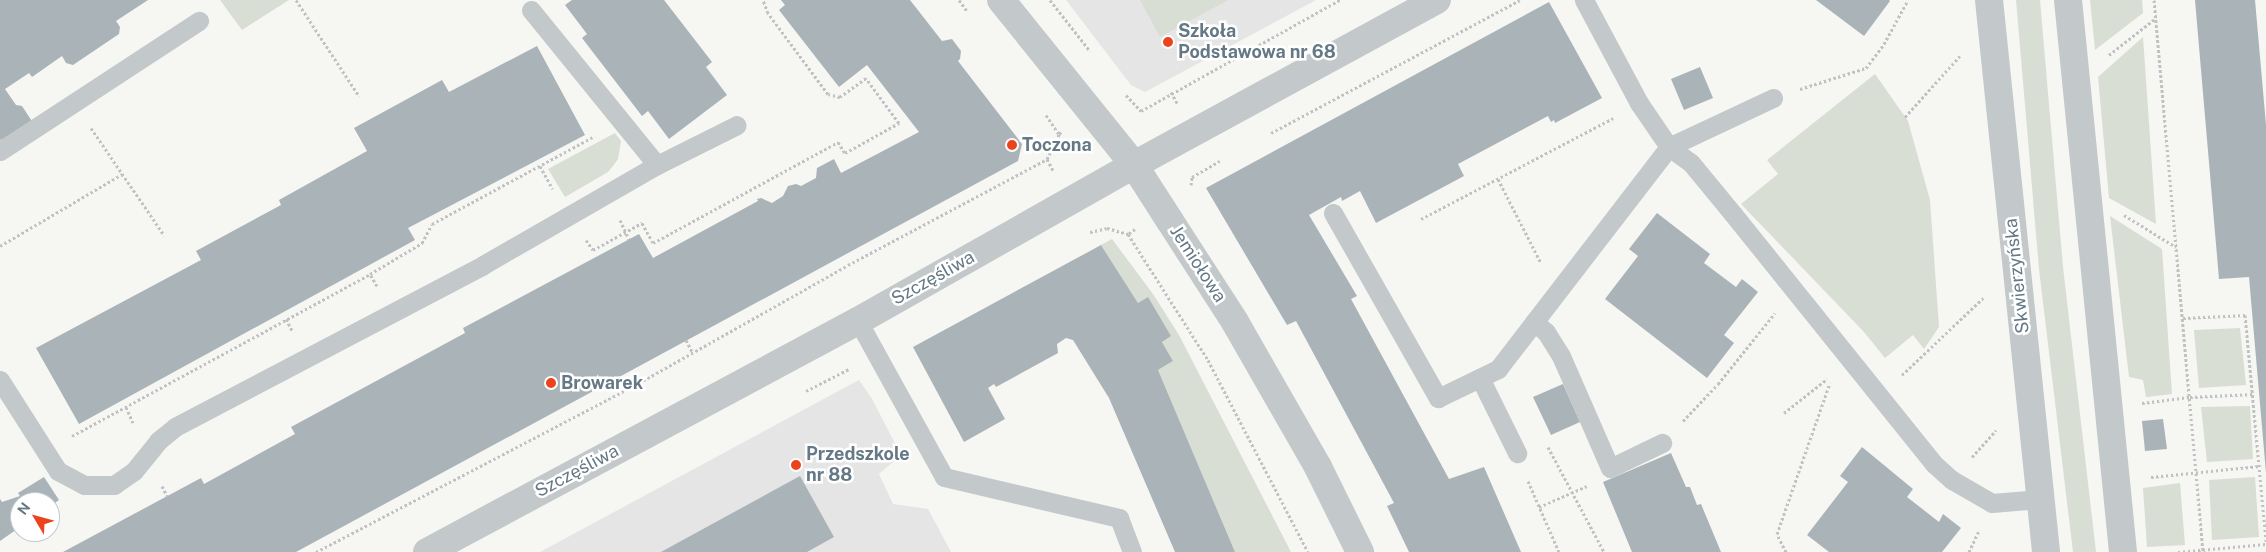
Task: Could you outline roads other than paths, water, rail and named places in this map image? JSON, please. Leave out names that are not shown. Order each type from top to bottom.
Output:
[{"type":"street","name":"Jemiołowa","points":[[1001,0],[1134,165],[1235,322],[1318,467],[1360,552]]},
{"type":"street","name":"Szczęśliwa","points":[[427,552],[858,321],[1134,165],[1436,0]]},
{"type":"street","name":"Skwierzyńska","points":[[1989,0],[2046,552]]},
{"type":"street","points":[[2068,0],[2123,552]]},
{"type":"lane","points":[[1584,0],[1640,104],[1669,147],[1691,163],[1934,464],[1952,480],[1992,503],[2040,499]]},
{"type":"lane","points":[[531,10],[657,165]]},
{"type":"lane","points":[[0,151],[199,21]]},
{"type":"lane","points":[[1333,213],[1438,398],[1498,369],[1669,147],[1773,98]]},
{"type":"lane","points":[[0,380],[58,471],[84,485],[114,486],[134,471],[158,442],[174,427],[483,265],[657,165],[737,126]]},
{"type":"lane","points":[[858,321],[944,477],[1119,518],[1132,552]]},
{"type":"lane","points":[[1534,322],[1546,332],[1561,356],[1610,468],[1662,443]]},
{"type":"lane","points":[[1480,378],[1517,453]]},
{"type":"place","name":"Szkoła Podstawowa nr 68","points":[[1168,42]]},
{"type":"place","name":"Toczona","points":[[1012,145]]},
{"type":"place","name":"Browarek","points":[[551,383]]},
{"type":"place","name":"Przedszkole nr 88","points":[[796,465]]}]
